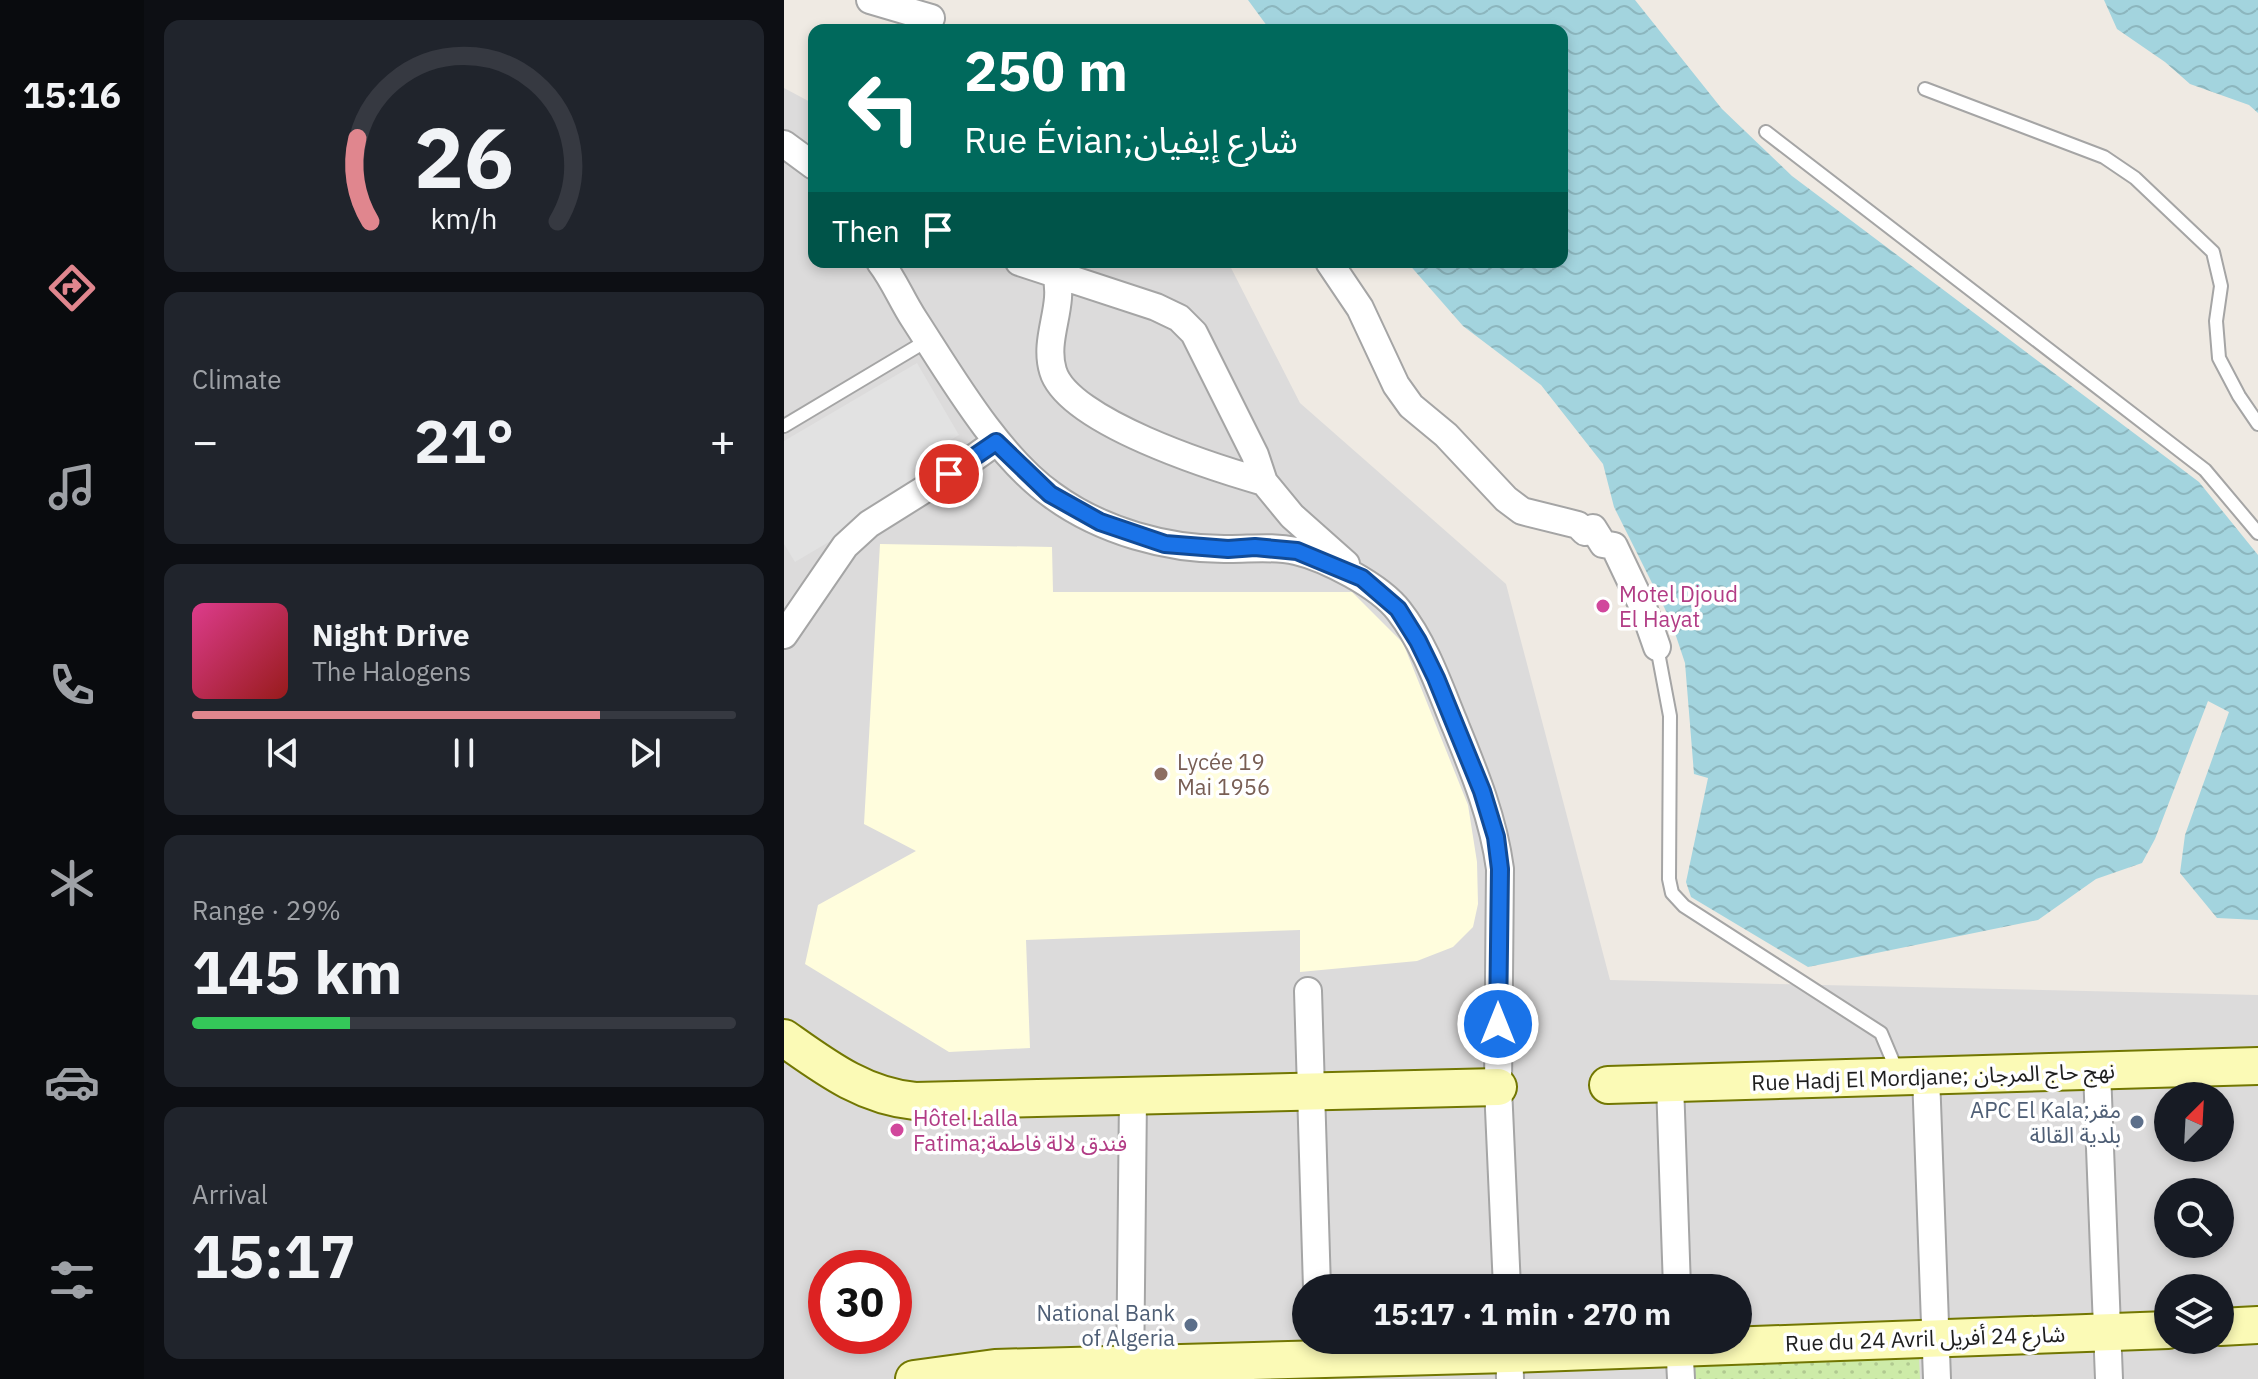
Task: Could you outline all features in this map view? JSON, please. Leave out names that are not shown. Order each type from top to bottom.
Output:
[{"type":"street","points":[[870,0],[931,18]]},
{"type":"street","points":[[784,144],[808,162]]},
{"type":"street","points":[[884,268],[996,442],[1050,494],[1073,509],[1165,544],[1297,551],[1362,578]]},
{"type":"street","points":[[1036,268],[1179,318],[1194,333],[1255,455],[1264,482],[1292,516],[1398,609],[1418,641],[1482,791],[1496,837],[1500,869],[1498,1087],[1506,1274]]},
{"type":"street","points":[[1333,268],[1360,308],[1396,385],[1411,406],[1446,435],[1506,499],[1522,511],[1578,525],[1585,532],[1593,528],[1603,544],[1614,546],[1643,607],[1657,647]]},
{"type":"street","points":[[1056,275],[1060,288],[1049,340],[1050,358],[1053,373],[1069,397],[1103,419],[1180,454],[1264,482]]},
{"type":"street","points":[[784,635],[845,546],[869,524],[996,442]]},
{"type":"street","points":[[1308,991],[1317,1274]]},
{"type":"street","points":[[784,1038],[851,1083],[892,1099],[964,1102],[1498,1087]]},
{"type":"street","name":"Rue Hadj El Mordjane; نهج حاج المرجان","points":[[1608,1085],[2258,1066]]},
{"type":"street","points":[[2097,1071],[2109,1379]]},
{"type":"street","points":[[1913,1075],[1937,1379]]},
{"type":"street","points":[[1670,1083],[1677,1274]]},
{"type":"street","points":[[1130,1372],[1133,1097]]},
{"type":"street","points":[[2234,1326],[2258,1325]]},
{"type":"street","name":"Rue du 24 Avril شارع 24 أفريل","points":[[914,1379],[995,1368],[1130,1372],[1319,1359],[1680,1355],[1936,1337],[2154,1331]]},
{"type":"lane","points":[[1925,89],[2104,157],[2135,178],[2213,252],[2221,286],[2216,321],[2219,358],[2258,424]]},
{"type":"lane","points":[[1766,132],[2205,470],[2258,533]]},
{"type":"lane","points":[[784,426],[928,340]]},
{"type":"lane","points":[[1657,647],[1670,716],[1669,879],[1672,893],[1684,906],[1881,1033],[1913,1075]]},
{"type":"shaded area","points":[[784,88],[808,101],[808,268],[1231,268],[1300,403],[1506,584],[1610,980],[2258,995],[2258,1379],[784,1379]]},
{"type":"shaded area","points":[[917,363],[959,435],[919,458],[932,481],[795,562],[784,544],[784,441]]},
{"type":"shaded area","name":"Lycée 19 Mai 1956","points":[[880,544],[1052,547],[1053,592],[1352,592],[1403,643],[1468,805],[1477,862],[1478,904],[1473,927],[1453,947],[1417,961],[1300,972],[1300,930],[1026,940],[1030,1048],[949,1052],[805,964],[818,905],[916,851],[864,824]]},
{"type":"green space","points":[[1919,1358],[1920,1379],[1686,1379],[1686,1366]]},
{"type":"water","points":[[1248,0],[1635,0],[1722,109],[1792,176],[2199,482],[2258,555],[2258,920],[2217,918],[2180,873],[2185,835],[2229,712],[2208,701],[2155,839],[2142,863],[2096,879],[2038,920],[1808,967],[1691,897],[1686,882],[1708,778],[1694,774],[1685,663],[1671,621],[1614,507],[1603,464],[1541,385],[1463,326],[1412,268],[1568,268],[1568,24],[1266,24]]},
{"type":"water","points":[[2104,0],[2258,0],[2258,113],[2249,105],[2190,84],[2165,62],[2117,29]]},
{"type":"place","name":"Motel Djoud El Hayat","points":[[1603,606]]},
{"type":"place","name":"Lycée 19 Mai 1956","points":[[1161,774]]},
{"type":"place","name":"APC El Kala;مقر بلدية القالة","points":[[2137,1122]]},
{"type":"place","name":"Hôtel Lalla Fatima;فندق لالة فاطمة","points":[[897,1130]]},
{"type":"place","name":"National Bank of Algeria","points":[[1191,1325]]},
{"type":"route","points":[[949,474],[996,442],[1050,494],[1100,522],[1165,544],[1297,551],[1362,578],[1398,609],[1436,678],[1482,791],[1496,837],[1500,869],[1498,1024]]}]
